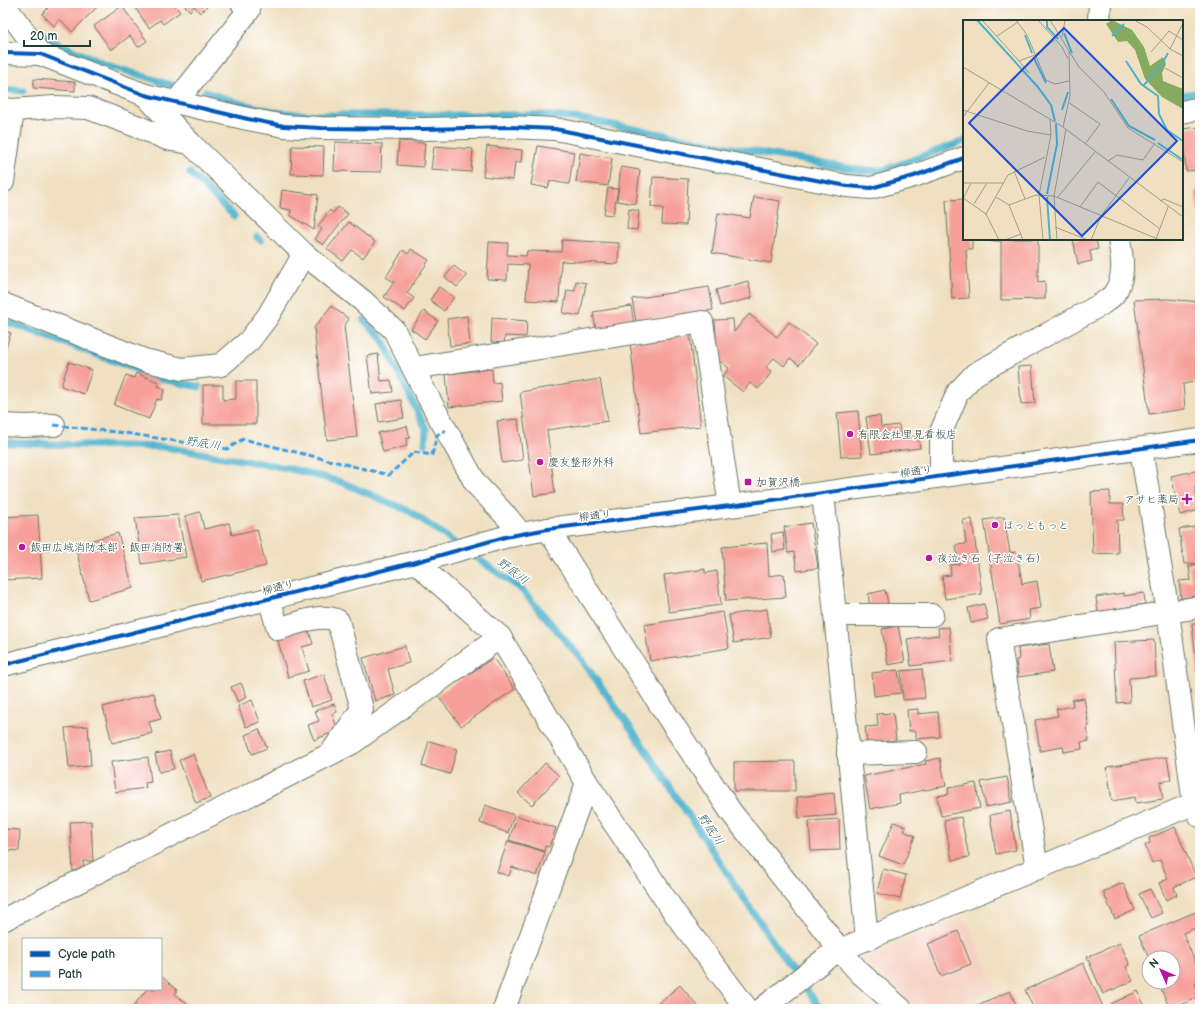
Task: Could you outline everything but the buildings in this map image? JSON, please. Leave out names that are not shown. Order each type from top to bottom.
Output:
[{"type":"street","points":[[3,3],[40,54]]},
{"type":"street","points":[[176,102],[249,10],[242,3]]},
{"type":"street","points":[[1099,20],[1100,3]]},
{"type":"street","points":[[3,53],[40,54],[145,95],[284,126],[321,128],[424,129],[510,127],[555,129],[847,186],[871,188],[914,176],[963,158]]},
{"type":"street","points":[[145,95],[190,143],[304,254],[363,301],[394,330],[423,388],[476,484],[513,536]]},
{"type":"street","points":[[3,182],[8,109],[54,106],[88,108],[140,127],[167,139],[190,143]]},
{"type":"street","points":[[1183,112],[1200,108]]},
{"type":"street","points":[[941,476],[941,432],[958,392],[975,374],[1102,304],[1113,294],[1121,280],[1123,262],[1119,240]]},
{"type":"street","points":[[3,304],[144,360],[182,369],[221,365],[249,341],[268,316],[304,254]]},
{"type":"street","points":[[414,368],[702,322],[730,506]]},
{"type":"street","points":[[3,425],[54,425]]},
{"type":"street","name":"柳通り","points":[[3,665],[513,536],[548,529],[730,506],[1200,440]]},
{"type":"street","points":[[426,559],[433,578],[500,637],[587,783],[676,915],[758,1008],[832,954],[1037,868],[1198,807],[1141,449]]},
{"type":"street","points":[[823,493],[866,939]]},
{"type":"street","points":[[548,529],[666,714],[731,812],[832,954],[859,972],[901,1009]]},
{"type":"street","points":[[269,598],[278,629],[319,617],[332,618],[338,621],[362,709],[342,735],[331,753]]},
{"type":"street","points":[[1037,868],[999,639],[1200,607]]},
{"type":"street","points":[[835,615],[932,615]]},
{"type":"street","points":[[3,920],[352,743],[500,637]]},
{"type":"street","points":[[848,754],[916,752]]},
{"type":"street","points":[[504,1009],[587,783]]},
{"type":"shaded area","points":[[1200,910],[1200,1005],[1191,1009],[1170,1009],[1162,990],[1181,990],[1181,950],[1145,950],[1139,936]]},
{"type":"shaded area","points":[[964,916],[996,988],[949,1009],[919,1009],[868,964],[869,958]]},
{"type":"waterway","points":[[29,23],[32,27],[57,43],[101,63],[175,86]]},
{"type":"waterway","points":[[3,89],[23,91]]},
{"type":"waterway","points":[[205,92],[246,105],[277,112],[308,115],[544,115],[582,119],[733,148],[865,171],[884,170],[963,141]]},
{"type":"waterway","points":[[1183,95],[1200,92]]},
{"type":"waterway","points":[[190,173],[234,216]]},
{"type":"waterway","points":[[257,237],[261,240]]},
{"type":"waterway","points":[[3,320],[162,379],[199,387]]},
{"type":"waterway","points":[[364,320],[381,337],[426,429],[425,444]]},
{"type":"waterway","name":"野底川","points":[[3,443],[164,447],[288,468],[341,482],[411,512],[458,545]]},
{"type":"waterway","name":"野底川","points":[[467,551],[522,590],[579,656],[634,733],[789,966],[821,1009]]},
{"type":"marked path","points":[[54,425],[125,433],[227,449],[243,439],[389,475],[414,452],[432,455],[437,435],[446,430]]},
{"type":"cycle path","points":[[3,53],[40,54],[145,95],[284,126],[321,128],[424,129],[510,127],[555,129],[847,186],[871,188],[914,176],[963,158]]},
{"type":"cycle path","points":[[3,665],[416,562],[505,537],[548,529],[730,506],[1200,440]]},
{"type":"place","name":"有限会社里見看板店","points":[[850,434]]},
{"type":"place","name":"慶友整形外科","points":[[540,462]]},
{"type":"place","name":"加賀沢橋","points":[[748,482]]},
{"type":"place","name":"アサヒ薬局","points":[[1187,499]]},
{"type":"place","name":"ほっともっと","points":[[995,525]]},
{"type":"place","name":"飯田広域消防本部・飯田消防署","points":[[22,547]]},
{"type":"place","name":"夜泣き石（子泣き石）","points":[[929,558]]}]
